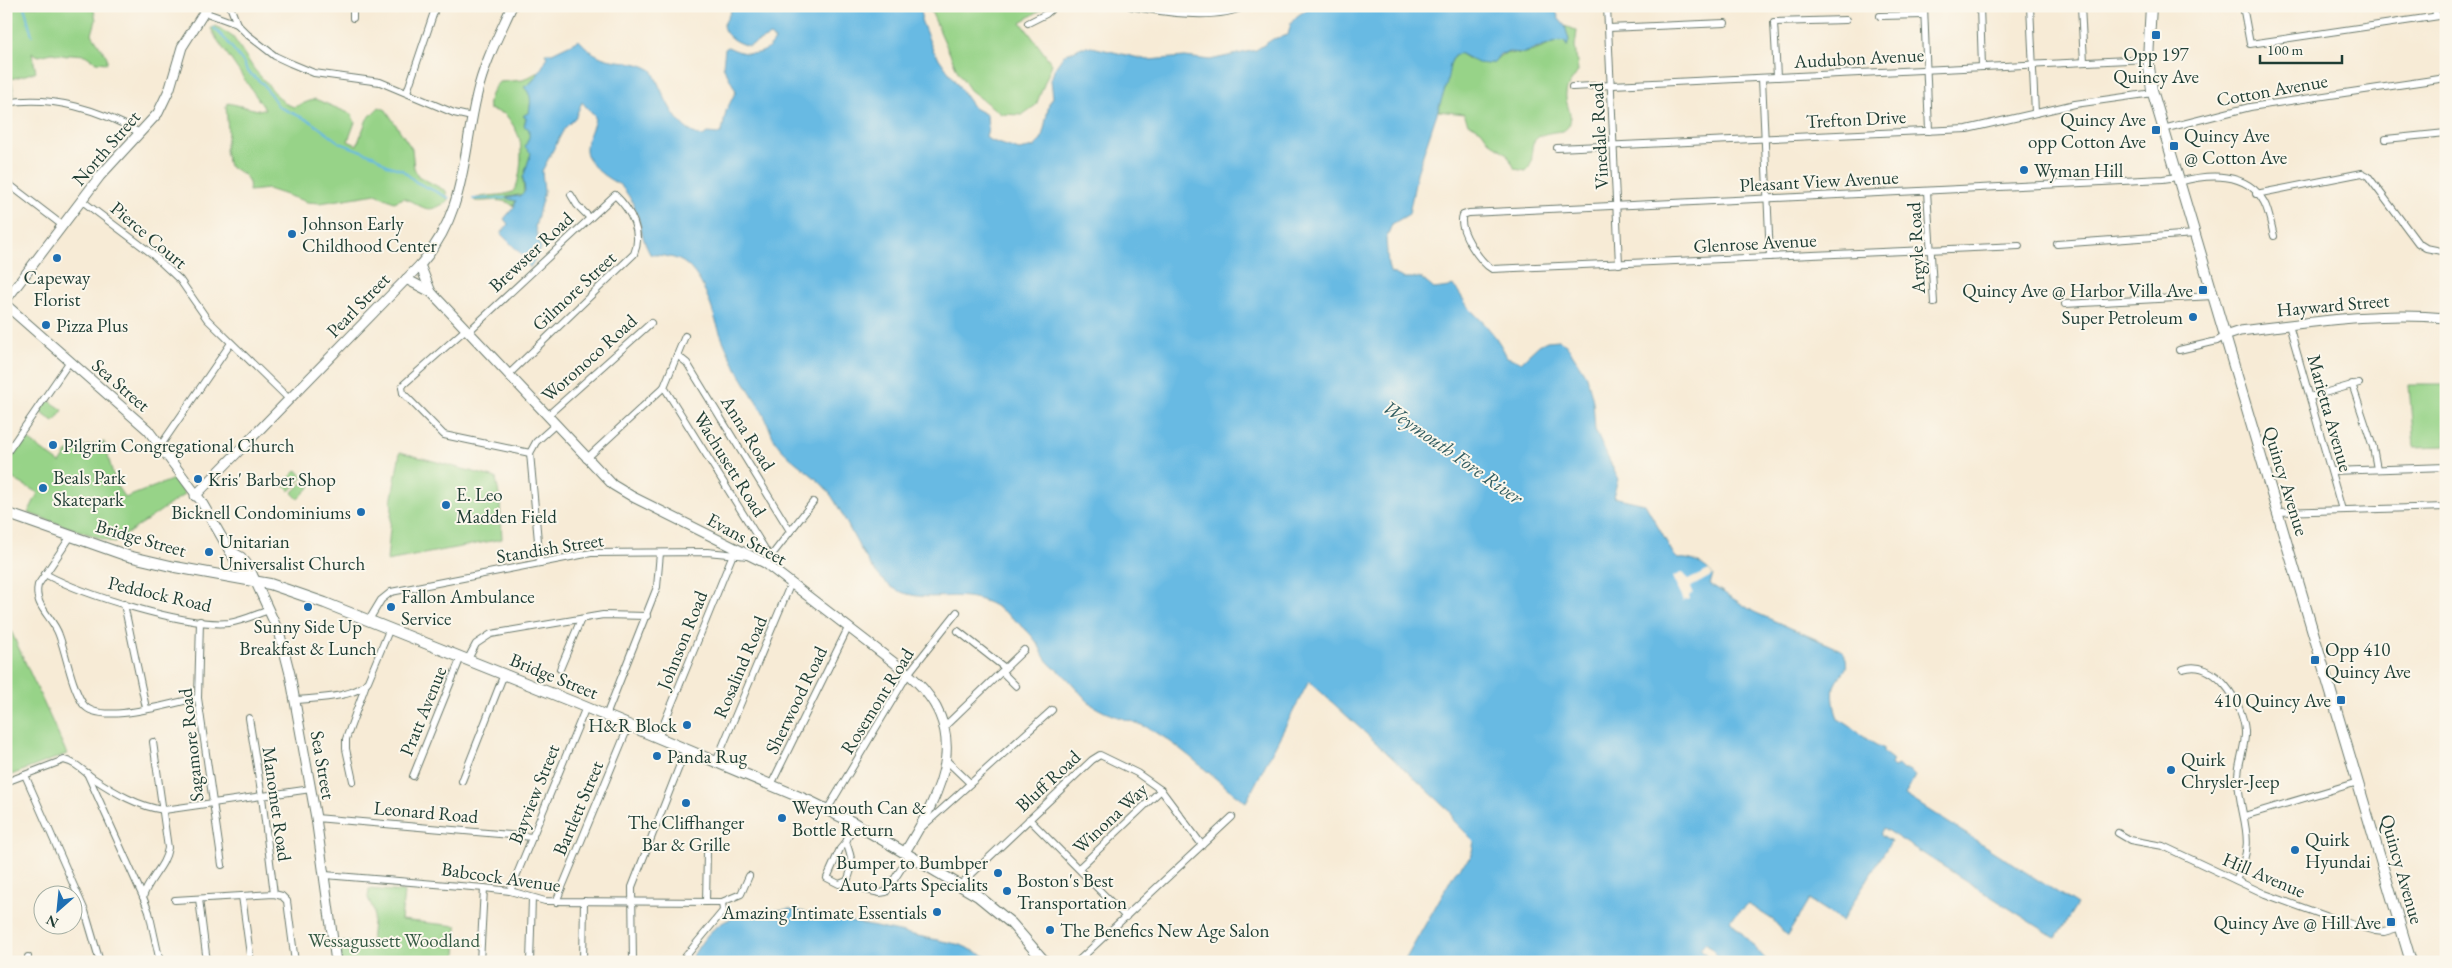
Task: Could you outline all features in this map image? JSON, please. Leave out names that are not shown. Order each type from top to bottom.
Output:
[{"type":"main road","name":"Quincy Avenue","points":[[2150,6],[2148,59],[2153,92],[2411,962]]},
{"type":"main road","name":"Bridge Street","points":[[6,513],[153,563],[270,584],[390,628],[772,785],[854,823],[960,885],[1003,915],[1027,939],[1045,962]]},
{"type":"street","points":[[230,6],[237,24]]},
{"type":"street","points":[[353,6],[353,18]]},
{"type":"street","points":[[407,92],[436,6]]},
{"type":"street","name":"Pearl Street","points":[[195,496],[420,265],[438,241],[454,209],[460,189],[472,117],[486,64],[512,6]]},
{"type":"street","points":[[1028,23],[1046,14],[1055,6]]},
{"type":"street","points":[[1130,6],[1216,14],[1245,6]]},
{"type":"street","name":"Vinedale Road","points":[[1607,6],[1619,264]]},
{"type":"street","points":[[1924,6],[1929,131]]},
{"type":"street","points":[[1980,6],[1982,67]]},
{"type":"street","points":[[2030,6],[2035,113]]},
{"type":"street","points":[[2081,6],[2084,62]]},
{"type":"street","points":[[2243,6],[2250,44],[2446,15]]},
{"type":"street","points":[[2435,6],[2436,16]]},
{"type":"street","points":[[206,9],[237,24],[260,45],[304,69],[314,73],[380,82],[454,112],[472,117]]},
{"type":"street","name":"North Street","points":[[6,300],[108,166],[140,133],[162,106],[170,88],[182,48],[206,9]]},
{"type":"street","points":[[1880,16],[1924,15]]},
{"type":"street","points":[[1777,77],[1774,22],[1846,20]]},
{"type":"street","points":[[1608,28],[1726,23]]},
{"type":"street","name":"Audubon Avenue","points":[[1572,87],[2148,59]]},
{"type":"street","points":[[1762,78],[1770,257]]},
{"type":"street","name":"Cotton Avenue","points":[[2164,129],[2250,108],[2446,78]]},
{"type":"street","name":"Trefton Drive","points":[[1557,148],[1929,131],[1978,127],[2081,103],[2153,92]]},
{"type":"street","points":[[6,103],[32,101],[74,106],[108,117],[140,133]]},
{"type":"street","points":[[2386,139],[2446,133]]},
{"type":"street","points":[[2256,194],[2362,173],[2368,176],[2418,242],[2426,248],[2446,252]]},
{"type":"street","name":"Pleasant View Avenue","points":[[1492,269],[1484,263],[1464,233],[1461,225],[1463,215],[1469,213],[1617,205],[2231,177],[2244,182],[2256,194]]},
{"type":"street","points":[[6,182],[62,225]]},
{"type":"street","name":"Argyle Road","points":[[1928,190],[1934,303]]},
{"type":"street","points":[[2256,194],[2264,202],[2274,236]]},
{"type":"street","points":[[570,195],[590,218]]},
{"type":"street","name":"Brewster Road","points":[[530,453],[444,434],[403,393],[402,387],[467,331],[615,195]]},
{"type":"street","name":"Gilmore Street","points":[[508,375],[634,254],[638,243],[634,224],[625,205],[615,195]]},
{"type":"street","name":"Pierce Court","points":[[81,200],[150,253],[180,280],[207,319],[289,399]]},
{"type":"street","points":[[2057,244],[2195,234]]},
{"type":"street","name":"Glenrose Avenue","points":[[1492,269],[2019,246]]},
{"type":"street","name":"Evans Street","points":[[420,265],[431,292]]},
{"type":"street","name":"Evans Street","points":[[406,279],[431,292],[586,459],[609,481],[628,495],[752,556],[768,560],[791,583],[908,674],[925,691],[932,701],[943,728],[946,760],[939,790],[915,834],[907,854]]},
{"type":"street","points":[[2065,304],[2213,296]]},
{"type":"street","name":"Sea Street","points":[[6,305],[133,416],[160,445],[214,521],[234,557],[245,561],[280,635],[296,700],[325,875],[336,962]]},
{"type":"street","name":"Hayward Street","points":[[2225,336],[2240,331],[2388,316],[2446,318]]},
{"type":"street","name":"Woronoco Road","points":[[547,416],[651,322]]},
{"type":"street","name":"Marietta Avenue","points":[[2289,325],[2342,510]]},
{"type":"street","points":[[586,459],[664,387],[685,336]]},
{"type":"street","points":[[2179,350],[2216,341],[2225,336]]},
{"type":"street","points":[[160,445],[231,343]]},
{"type":"street","name":"Anna Road","points":[[677,355],[687,363],[790,531]]},
{"type":"street","points":[[6,454],[70,361]]},
{"type":"street","points":[[2310,397],[2359,383]]},
{"type":"street","points":[[2352,384],[2373,447],[2377,469]]},
{"type":"street","name":"Wachusett Road","points":[[664,387],[768,560]]},
{"type":"street","points":[[540,563],[530,453],[536,442],[555,425]]},
{"type":"street","points":[[2332,471],[2446,467]]},
{"type":"street","points":[[768,560],[813,502]]},
{"type":"street","points":[[2277,512],[2446,507]]},
{"type":"street","points":[[71,536],[38,585],[36,594],[42,610],[55,624],[82,703],[93,711],[112,714],[133,712],[198,698]]},
{"type":"street","name":"Standish Street","points":[[368,620],[381,600],[391,592],[591,553],[734,554],[752,556]]},
{"type":"street","points":[[606,716],[657,587],[660,553]]},
{"type":"street","name":"Johnson Road","points":[[658,738],[734,554]]},
{"type":"street","points":[[222,576],[231,571],[234,557]]},
{"type":"street","name":"Peddock Road","points":[[45,574],[124,604],[200,621],[235,622],[269,610]]},
{"type":"street","name":"Rosalind Road","points":[[716,762],[791,583]]},
{"type":"street","points":[[124,604],[146,708]]},
{"type":"street","name":"Rosemont Road","points":[[828,810],[908,674],[957,612]]},
{"type":"street","name":"Pratt Avenue","points":[[413,776],[464,658],[485,636],[603,615],[647,616]]},
{"type":"street","points":[[560,669],[581,619]]},
{"type":"street","name":"Sagamore Road","points":[[200,621],[198,698],[222,865]]},
{"type":"street","points":[[353,781],[346,749],[346,739],[366,684],[390,628]]},
{"type":"street","name":"Sherwood Road","points":[[772,785],[848,628]]},
{"type":"street","points":[[958,631],[1003,670],[1016,686]]},
{"type":"street","points":[[943,728],[1024,650]]},
{"type":"street","points":[[2183,669],[2198,667],[2215,674],[2240,712],[2245,732],[2238,765],[2238,780],[2248,850],[2245,862],[2236,880]]},
{"type":"street","points":[[462,781],[504,674]]},
{"type":"street","points":[[296,700],[352,693],[358,691],[366,684]]},
{"type":"street","name":"Bayview Street","points":[[510,891],[586,708]]},
{"type":"street","points":[[915,834],[1052,710]]},
{"type":"street","name":"Manomet Road","points":[[249,718],[262,797],[274,894]]},
{"type":"street","name":"Bartlett Street","points":[[556,902],[629,725]]},
{"type":"street","points":[[143,897],[149,880],[161,866],[167,854],[168,842],[153,742]]},
{"type":"street","points":[[633,962],[632,901],[634,880],[686,749]]},
{"type":"street","name":"Bluff Road","points":[[960,885],[1092,760],[1100,755],[1142,775],[1161,790],[1202,844]]},
{"type":"street","points":[[6,782],[64,760],[80,766],[87,773],[139,804],[164,810],[311,789]]},
{"type":"street","points":[[946,760],[970,783]]},
{"type":"street","points":[[87,773],[149,912],[160,962]]},
{"type":"street","points":[[25,775],[86,911],[100,962]]},
{"type":"street","points":[[2244,816],[2358,782]]},
{"type":"street","name":"Winona Way","points":[[1078,868],[1161,790]]},
{"type":"street","points":[[1077,962],[1232,817]]},
{"type":"street","name":"Leonard Road","points":[[316,818],[533,837]]},
{"type":"street","points":[[1029,819],[1126,917]]},
{"type":"street","points":[[846,842],[853,866],[847,881],[841,884],[827,878],[854,823]]},
{"type":"street","name":"Hill Avenue","points":[[2118,832],[2130,840],[2163,846],[2289,904],[2372,931],[2384,932],[2401,927]]},
{"type":"street","points":[[706,902],[707,852]]},
{"type":"street","points":[[866,890],[880,893],[886,892],[907,854]]},
{"type":"street","name":"Babcock Avenue","points":[[325,875],[510,891],[532,898],[556,902],[722,902]]},
{"type":"street","points":[[681,962],[722,911],[722,902],[741,894],[749,876]]},
{"type":"street","points":[[134,878],[149,880]]},
{"type":"street","points":[[480,962],[484,888]]},
{"type":"street","points":[[175,900],[274,894],[282,896],[287,901],[295,962]]},
{"type":"street","points":[[242,896],[251,962]]},
{"type":"street","points":[[530,962],[532,898]]},
{"type":"street","points":[[199,899],[207,962]]},
{"type":"street","points":[[583,962],[584,901]]},
{"type":"green space","points":[[6,6],[93,6],[96,20],[92,34],[107,57],[107,63],[96,62],[85,55],[72,54],[67,56],[52,53],[39,56],[32,53],[36,72],[11,79],[14,95],[6,96]]},
{"type":"green space","points":[[939,6],[1043,6],[1041,10],[1021,22],[1052,64],[1036,105],[1022,115],[1001,114],[970,90],[958,72],[930,9]]},
{"type":"green space","points":[[216,26],[233,37],[254,69],[284,103],[294,107],[315,99],[351,114],[355,122],[348,141],[357,145],[367,119],[379,107],[386,110],[412,149],[414,168],[418,176],[446,191],[448,201],[430,209],[404,198],[394,202],[376,194],[320,203],[307,202],[268,189],[249,191],[247,178],[229,166],[225,151],[228,132],[226,106],[228,103],[258,110],[265,109],[216,38],[211,28]]},
{"type":"green space","points":[[1565,26],[1577,31],[1575,46],[1578,71],[1569,84],[1566,93],[1570,123],[1563,131],[1548,133],[1534,141],[1532,159],[1526,171],[1515,169],[1507,154],[1489,141],[1481,130],[1468,123],[1464,114],[1438,111],[1450,64],[1454,56],[1459,53],[1470,60],[1494,62],[1504,54],[1537,50],[1559,41],[1565,42],[1567,46],[1569,40]]},
{"type":"green space","points":[[540,71],[529,85],[531,101],[529,112],[523,116],[526,118],[524,126],[529,128],[531,153],[523,178],[524,194],[507,197],[516,201],[513,206],[510,203],[500,201],[475,201],[474,199],[483,196],[512,192],[515,189],[519,175],[521,157],[519,137],[505,114],[489,109],[489,102],[493,91],[499,82],[523,80]]},
{"type":"green space","points":[[2409,385],[2446,385],[2446,446],[2414,447]]},
{"type":"green space","points":[[48,400],[63,410],[54,422],[40,412]]},
{"type":"green space","points":[[24,437],[60,463],[68,451],[104,442],[116,485],[125,498],[174,479],[185,494],[114,543],[28,513],[38,493],[6,475],[6,463]]},
{"type":"green space","name":"E. Leo Madden Field","points":[[400,452],[496,478],[500,501],[502,539],[387,561],[391,503]]},
{"type":"green space","points":[[297,470],[303,477],[290,491],[283,484]]},
{"type":"green space","points":[[306,479],[312,485],[298,499],[292,493]]},
{"type":"green space","points":[[6,620],[67,754],[6,777]]},
{"type":"green space","name":"Wessagussett Woodland","points":[[369,889],[404,892],[401,920],[457,926],[456,962],[341,962],[339,942],[371,943],[374,911],[368,898]]},
{"type":"water","name":"Weymouth Fore River","points":[[730,6],[922,6],[921,20],[933,50],[974,108],[987,115],[988,129],[986,136],[989,140],[1019,150],[1034,147],[1041,140],[1049,104],[1053,97],[1051,80],[1055,68],[1064,55],[1082,47],[1092,47],[1148,60],[1185,57],[1210,60],[1256,50],[1273,39],[1288,35],[1291,23],[1297,16],[1312,6],[1554,6],[1559,19],[1565,26],[1569,40],[1567,47],[1565,42],[1559,41],[1524,53],[1509,52],[1500,54],[1494,62],[1487,64],[1478,63],[1459,53],[1454,56],[1417,173],[1409,214],[1392,224],[1386,239],[1390,272],[1403,278],[1421,278],[1434,289],[1452,285],[1468,307],[1491,332],[1507,357],[1521,362],[1539,345],[1547,341],[1559,340],[1566,344],[1587,377],[1593,401],[1595,430],[1618,479],[1613,497],[1645,504],[1674,555],[1678,559],[1698,562],[1706,568],[1713,575],[1710,584],[1754,612],[1843,651],[1846,658],[1846,668],[1836,682],[1833,691],[1838,719],[1883,748],[1883,752],[1893,760],[1891,764],[1894,767],[1898,765],[1903,770],[1909,770],[1915,776],[1905,795],[2077,905],[2056,938],[1883,828],[1880,834],[1891,841],[1842,921],[1809,900],[1787,936],[1773,920],[1748,904],[1730,920],[1768,962],[1723,962],[1706,943],[1700,948],[1712,962],[1404,962],[1455,872],[1471,857],[1474,841],[1453,820],[1451,812],[1309,681],[1246,802],[1178,747],[1154,731],[1098,709],[1091,704],[1066,677],[1048,662],[1037,642],[1028,632],[1003,611],[990,603],[965,597],[917,596],[891,587],[869,564],[828,491],[787,455],[775,441],[763,413],[729,354],[701,282],[683,262],[669,257],[650,254],[643,237],[637,213],[629,196],[621,186],[600,172],[592,164],[587,155],[586,146],[595,117],[582,102],[575,118],[564,129],[542,171],[544,192],[535,227],[541,249],[530,268],[524,257],[501,234],[508,224],[504,219],[514,207],[516,201],[504,198],[520,196],[525,191],[523,178],[531,153],[525,147],[529,137],[529,129],[524,126],[526,118],[523,116],[529,112],[530,96],[524,87],[534,79],[540,70],[547,58],[545,53],[552,53],[579,40],[598,56],[642,65],[652,70],[671,110],[685,127],[693,133],[703,136],[707,133],[718,134],[722,132],[726,111],[736,91],[723,66],[725,49],[728,47],[741,52],[760,53],[775,40],[770,36],[749,46],[733,39],[726,33],[723,26],[731,11]]},
{"type":"water","points":[[790,909],[961,945],[998,962],[690,962],[699,946],[719,925],[743,915]]},
{"type":"pier","points":[[1709,570],[1713,575],[1691,587],[1693,592],[1689,596],[1690,599],[1683,601],[1673,577],[1683,572],[1688,580]]},
{"type":"waterway","points":[[24,6],[32,35]]},
{"type":"waterway","points":[[214,28],[243,62],[247,71],[263,84],[279,107],[310,121],[340,143],[375,156],[387,165],[402,170],[416,182],[449,198]]},
{"type":"waterway","points":[[473,199],[505,198]]},
{"type":"place","name":"Opp 197 Quincy Ave","points":[[2156,35]]},
{"type":"place","name":"Quincy Ave opp Cotton Ave","points":[[2156,130]]},
{"type":"place","name":"Quincy Ave @ Cotton Ave","points":[[2174,146]]},
{"type":"place","name":"Wyman Hill","points":[[2024,170]]},
{"type":"place","name":"Johnson Early Childhood Center","points":[[292,234]]},
{"type":"place","name":"Capeway Florist","points":[[57,258]]},
{"type":"place","name":"Quincy Ave @ Harbor Villa Ave","points":[[2203,290]]},
{"type":"place","name":"Super Petroleum","points":[[2193,317]]},
{"type":"place","name":"Pizza Plus","points":[[46,325]]},
{"type":"place","name":"Pilgrim Congregational Church","points":[[53,445]]},
{"type":"place","name":"Kris' Barber Shop","points":[[198,479]]},
{"type":"place","name":"Beals Park Skatepark","points":[[43,488]]},
{"type":"place","name":"E. Leo Madden Field","points":[[446,505]]},
{"type":"place","name":"Bicknell Condominiums","points":[[361,512]]},
{"type":"place","name":"Unitarian Universalist Church","points":[[209,552]]},
{"type":"place","name":"Sunny Side Up Breakfast & Lunch","points":[[308,607]]},
{"type":"place","name":"Fallon Ambulance Service","points":[[391,607]]},
{"type":"place","name":"Opp 410 Quincy Ave","points":[[2315,660]]},
{"type":"place","name":"410 Quincy Ave","points":[[2341,700]]},
{"type":"place","name":"H&R Block","points":[[687,725]]},
{"type":"place","name":"Panda Rug","points":[[657,756]]},
{"type":"place","name":"Quirk Chrysler-Jeep","points":[[2171,770]]},
{"type":"place","name":"The Cliffhanger Bar & Grille","points":[[686,803]]},
{"type":"place","name":"Weymouth Can & Bottle Return","points":[[782,818]]},
{"type":"place","name":"Quirk Hyundai","points":[[2295,850]]},
{"type":"place","name":"Bumper to Bumbper Auto Parts Specialits","points":[[998,873]]},
{"type":"place","name":"Boston's Best Transportation","points":[[1007,891]]},
{"type":"place","name":"Amazing Intimate Essentials","points":[[937,912]]},
{"type":"place","name":"Quincy Ave @ Hill Ave","points":[[2391,922]]},
{"type":"place","name":"The Benefics New Age Salon","points":[[1050,930]]}]
